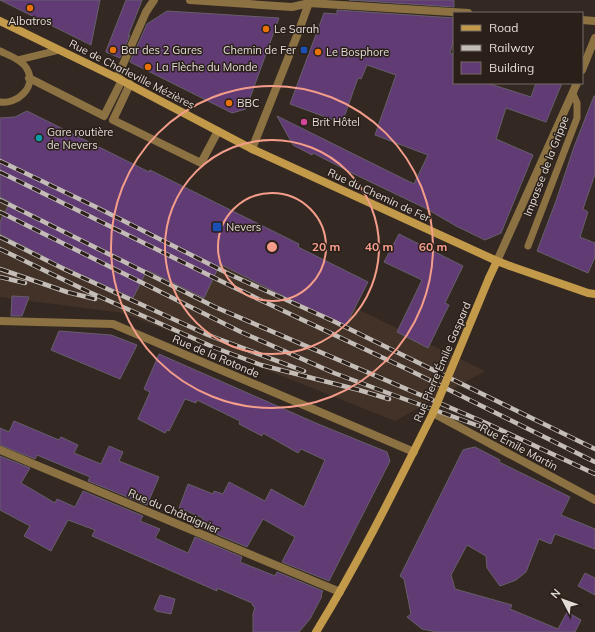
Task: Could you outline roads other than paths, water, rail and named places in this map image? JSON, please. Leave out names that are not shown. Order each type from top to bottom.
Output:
[{"type":"main road","name":"Rue de Charleville Mézières","points":[[0,21],[130,84],[252,149]]},
{"type":"main road","name":"Rue du Chemin de Fer","points":[[252,149],[497,261],[588,293],[595,294]]},
{"type":"main road","name":"Rue Pierre Émile Gaspard","points":[[316,632],[340,592],[414,452],[433,413],[497,261]]},
{"type":"street","points":[[29,78],[104,116],[146,12],[154,0]]},
{"type":"street","points":[[190,0],[292,7],[310,1],[455,12]]},
{"type":"street","points":[[252,149],[310,1]]},
{"type":"street","points":[[583,20],[595,21]]},
{"type":"street","points":[[583,68],[595,38]]},
{"type":"street","points":[[130,84],[113,120],[201,163],[218,131]]},
{"type":"street","name":"Rue Pierre Émile Gaspard","points":[[497,261],[577,84]]},
{"type":"street","name":"Rue de la Rotonde","points":[[0,321],[113,324],[414,452]]},
{"type":"street","name":"Rue Émile Martin","points":[[433,413],[595,500]]},
{"type":"street","name":"Rue du Châtaignier","points":[[0,450],[340,592]]},
{"type":"lane","points":[[18,60],[59,50]]},
{"type":"lane","points":[[0,51],[18,60],[25,66],[29,78],[29,84],[22,96],[15,101],[5,103],[0,102]]},
{"type":"lane","name":"Impasse de la Grippe","points":[[528,246],[577,118],[577,103],[573,94]]},
{"type":"railway","points":[[0,161],[98,208],[231,275],[331,320],[595,449]]},
{"type":"railway","points":[[0,172],[233,287],[409,370],[595,462]]},
{"type":"railway","points":[[0,200],[215,307],[486,423],[595,474]]},
{"type":"railway","points":[[0,212],[241,332],[334,373],[479,426]]},
{"type":"railway","points":[[0,237],[66,270],[208,335],[304,371]]},
{"type":"railway","points":[[0,249],[89,292],[213,347],[261,365],[389,399]]},
{"type":"railway","points":[[0,269],[67,292],[95,299]]},
{"type":"railway","points":[[0,277],[25,283]]},
{"type":"place","name":"Albatros","points":[[30,8]]},
{"type":"place","name":"Le Sarah","points":[[266,29]]},
{"type":"place","name":"Bar des 2 Gares","points":[[113,50]]},
{"type":"place","name":"Chemin de Fer","points":[[304,50]]},
{"type":"place","name":"Le Bosphore","points":[[318,52]]},
{"type":"place","name":"La Flèche du Monde","points":[[148,67]]},
{"type":"place","name":"BBC","points":[[229,103]]},
{"type":"place","name":"Brit Hôtel","points":[[304,122]]},
{"type":"place","name":"Gare routière de Nevers","points":[[39,138]]},
{"type":"place","name":"Nevers","points":[[217,227]]}]
